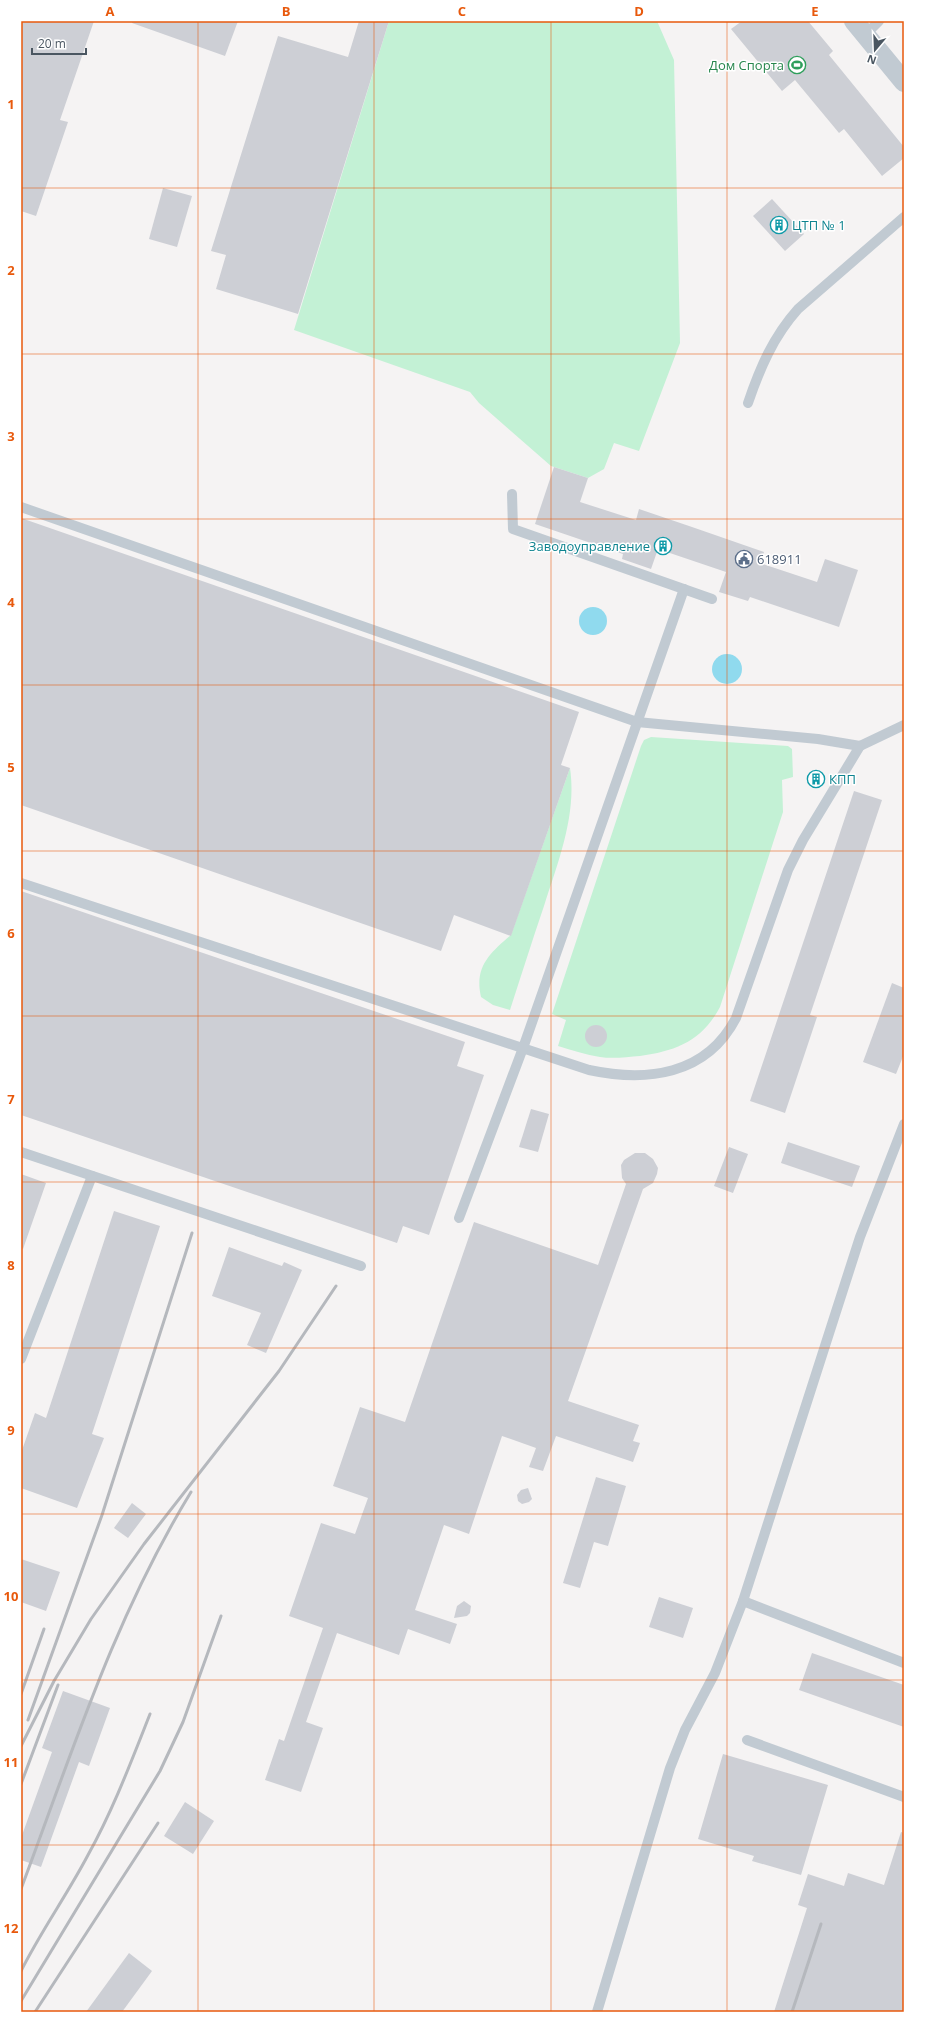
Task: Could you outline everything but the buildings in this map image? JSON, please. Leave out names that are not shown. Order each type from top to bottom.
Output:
[{"type":"street","points":[[866,26],[904,82]]},
{"type":"lane","points":[[748,403],[762,364],[783,326],[798,309],[904,217]]},
{"type":"lane","points":[[512,494],[513,528],[712,599]]},
{"type":"lane","points":[[21,507],[637,722],[818,739],[860,746],[904,726]]},
{"type":"lane","points":[[459,1218],[523,1048],[684,589]]},
{"type":"lane","points":[[21,883],[589,1070],[629,1076],[667,1071],[696,1061],[710,1052],[721,1042],[736,1018],[788,870],[803,840],[860,746]]},
{"type":"lane","points":[[597,2012],[670,1768],[684,1730],[714,1673],[742,1601],[862,1231],[904,1124]]},
{"type":"lane","points":[[21,1152],[361,1266]]},
{"type":"lane","points":[[21,1359],[92,1176]]},
{"type":"lane","points":[[742,1601],[904,1663]]},
{"type":"lane","points":[[747,1740],[904,1798]]},
{"type":"green space","points":[[389,21],[657,21],[674,60],[680,343],[639,451],[614,443],[604,469],[588,478],[551,466],[479,403],[470,392],[294,330]]},
{"type":"green space","points":[[651,737],[788,746],[792,749],[793,777],[782,780],[783,812],[720,1007],[713,1019],[696,1036],[687,1042],[665,1051],[640,1056],[615,1058],[600,1057],[558,1046],[566,1020],[552,1014],[641,746],[644,740]]},
{"type":"green space","points":[[570,768],[571,803],[565,838],[510,1010],[493,1005],[481,997],[479,986],[480,977],[482,969],[490,955],[511,935]]},
{"type":"water","points":[[593,607],[599,608],[603,611],[606,615],[606,627],[603,631],[599,634],[593,635],[587,634],[583,631],[580,627],[579,621],[580,615],[583,611],[587,608]]},
{"type":"water","points":[[727,654],[737,659],[742,669],[737,679],[727,684],[717,679],[712,669],[717,659]]},
{"type":"railway","points":[[28,1720],[102,1515],[192,1233]]},
{"type":"railway","points":[[21,1746],[54,1681],[91,1619],[144,1544],[279,1371],[336,1286]]},
{"type":"railway","points":[[21,1889],[96,1687],[117,1637],[139,1588],[191,1492]]},
{"type":"railway","points":[[21,2001],[160,1771],[183,1722],[221,1616]]},
{"type":"railway","points":[[21,1694],[44,1629]]},
{"type":"railway","points":[[21,1784],[58,1685]]},
{"type":"railway","points":[[21,1971],[80,1870],[106,1821],[150,1714]]},
{"type":"railway","points":[[35,2012],[158,1823]]},
{"type":"railway","points":[[792,2012],[821,1924]]},
{"type":"place","name":"Дом Спорта","points":[[797,65]]},
{"type":"place","name":"ЦТП № 1","points":[[779,225]]},
{"type":"place","name":"Заводоуправление","points":[[663,546]]},
{"type":"place","name":"618911","points":[[744,559]]},
{"type":"place","name":"КПП","points":[[816,779]]}]
